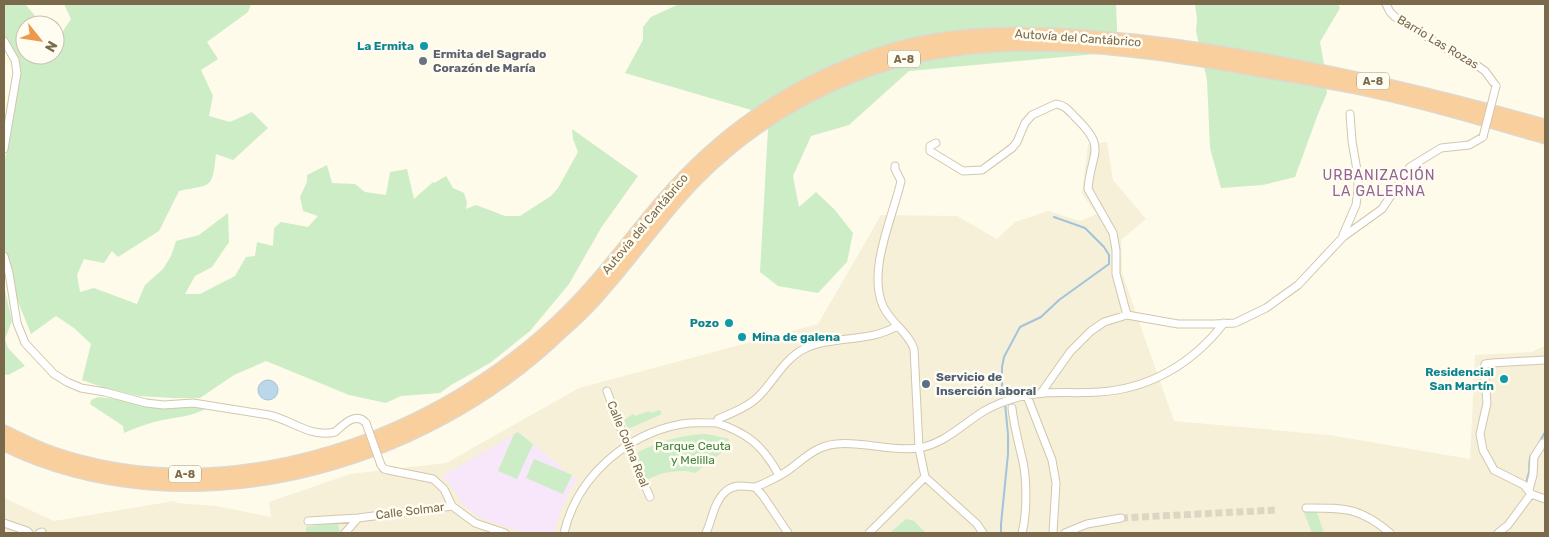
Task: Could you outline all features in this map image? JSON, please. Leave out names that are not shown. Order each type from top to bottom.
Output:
[{"type":"highway","name":"Autovía del Cantábrico","points":[[4,432],[40,449],[75,460],[104,467],[140,472],[176,474],[212,473],[281,465],[328,454],[386,434],[422,418],[471,390],[516,358],[541,337],[569,311],[607,270],[640,227],[676,186],[717,145],[763,110],[802,86],[840,69],[892,50],[950,39],[1006,33],[1060,34],[1218,52],[1358,78],[1429,94],[1545,126]]},
{"type":"highway","name":"Autovía del Cantábrico","points":[[4,444],[46,462],[85,474],[144,483],[184,485],[259,479],[293,473],[330,464],[390,444],[476,399],[523,366],[542,350],[606,286],[691,184],[723,153],[768,118],[803,98],[858,74],[908,57],[964,48],[1008,44],[1058,45],[1163,55],[1356,87],[1545,137]]},
{"type":"street","name":"Barrio Las Rozas","points":[[1127,315],[1178,324],[1235,323],[1250,317],[1282,297],[1303,280],[1343,237],[1382,209],[1410,167],[1442,148],[1469,144],[1483,137],[1496,86],[1485,71],[1476,64],[1452,52],[1395,17],[1386,4]]},
{"type":"street","points":[[4,41],[15,60],[17,73],[4,149]]},
{"type":"street","points":[[936,143],[930,146],[930,151],[957,168],[968,171],[982,170],[1012,148],[1032,115],[1056,104],[1066,108],[1086,127],[1094,140],[1095,153],[1088,189],[1113,233],[1116,250],[1116,274],[1127,315],[1104,322],[1079,341],[1041,393]]},
{"type":"street","name":"Barrio Las Rozas","points":[[1343,237],[1356,205],[1358,189],[1350,114]]},
{"type":"street","points":[[895,166],[901,181],[881,255],[879,290],[885,311],[909,339],[914,349],[919,448],[924,477],[977,524],[983,533]]},
{"type":"street","points":[[4,256],[9,273],[17,322],[25,343],[54,374],[81,388],[146,403],[164,405],[200,404],[270,415],[316,433],[335,432],[347,422],[356,418],[363,420],[366,423],[384,469],[433,479],[444,489],[452,506]]},
{"type":"street","points":[[755,487],[790,469],[817,448],[839,444],[919,448],[940,441],[986,410],[1023,396],[1041,393],[1121,390],[1146,383],[1166,374],[1187,360],[1224,324]]},
{"type":"street","points":[[716,424],[718,419],[736,412],[757,398],[784,366],[803,350],[823,343],[877,334],[897,326]]},
{"type":"street","points":[[1545,360],[1485,364],[1487,403],[1480,434],[1483,450],[1494,470],[1518,481],[1530,492],[1545,499]]},
{"type":"street","name":"Calle Colina Real","points":[[607,391],[627,445],[650,498]]},
{"type":"street","points":[[1023,396],[1052,460],[1056,482],[1053,533]]},
{"type":"street","points":[[1012,408],[1015,436],[1025,473],[1025,515],[1022,533]]},
{"type":"street","points":[[564,533],[571,512],[588,481],[603,464],[627,445],[658,430],[684,423],[716,424],[742,433],[756,443],[766,454],[779,475]]},
{"type":"street","points":[[1498,533],[1508,525],[1530,492],[1534,458],[1543,443]]},
{"type":"street","points":[[869,533],[924,477]]},
{"type":"street","points":[[706,533],[721,496],[735,486],[748,485],[755,487],[763,496],[788,533]]},
{"type":"street","name":"Calle Solmar","points":[[345,533],[358,518],[452,506],[475,523],[505,533]]},
{"type":"street","points":[[1306,508],[1337,508],[1355,512],[1372,520],[1390,533]]},
{"type":"street","points":[[308,521],[358,518]]},
{"type":"street","points":[[1065,533],[1087,524],[1122,518]]},
{"type":"street","points":[[4,523],[29,533]]},
{"type":"shaded area","points":[[1107,142],[1113,180],[1146,219],[1121,240],[1122,273],[1174,421],[1329,435],[1470,459],[1475,355],[1532,352],[1545,346],[1545,533],[4,533],[4,498],[54,521],[174,501],[177,503],[216,506],[271,517],[269,502],[350,474],[446,463],[579,388],[818,324],[881,215],[957,216],[997,239],[1015,222],[1048,211],[1080,221],[1097,214],[1082,194],[1088,144]]},
{"type":"shaded area","points":[[518,432],[577,480],[567,496],[554,533],[524,533],[478,517],[463,505],[443,476]]},
{"type":"green space","points":[[4,4],[25,4],[34,15],[15,15],[15,52],[4,36]]},
{"type":"green space","points":[[64,4],[251,4],[248,12],[207,42],[218,59],[201,70],[213,96],[209,116],[230,122],[252,112],[268,128],[233,160],[216,154],[211,180],[204,186],[179,191],[159,231],[118,257],[112,251],[104,263],[84,259],[77,275],[80,292],[94,288],[137,304],[145,285],[163,269],[171,256],[176,241],[199,235],[228,213],[229,242],[212,267],[195,276],[185,294],[200,294],[235,276],[246,257],[255,256],[257,242],[273,246],[274,228],[281,222],[308,227],[318,216],[303,211],[300,197],[307,182],[307,175],[327,165],[332,183],[355,184],[365,192],[386,195],[390,172],[407,169],[414,199],[433,182],[446,176],[453,188],[464,193],[467,202],[466,209],[476,205],[505,216],[520,216],[551,196],[558,188],[578,152],[573,139],[572,129],[638,176],[601,228],[569,284],[530,331],[490,363],[440,393],[401,396],[386,403],[349,395],[266,361],[234,375],[200,398],[139,396],[82,380],[91,344],[74,328],[56,316],[31,334],[17,299],[9,258],[4,248],[4,162],[10,139],[20,75],[18,65],[65,65],[65,28],[71,19]]},
{"type":"green space","points":[[679,4],[1116,4],[1118,52],[909,71],[849,125],[811,136],[793,176],[799,207],[816,192],[835,210],[853,233],[847,262],[818,293],[778,286],[760,272],[768,129],[764,119],[758,112],[625,73],[643,40],[643,27],[651,17]]},
{"type":"green space","points":[[1195,4],[1338,4],[1340,8],[1320,42],[1327,93],[1295,177],[1263,185],[1221,188],[1210,148],[1207,80],[1196,31]]},
{"type":"green space","points":[[4,286],[12,321],[5,339],[8,348],[25,366],[8,375],[4,374]]},
{"type":"green space","points":[[98,397],[159,407],[187,405],[207,408],[189,415],[149,423],[124,433],[123,426],[90,404],[91,400]]},
{"type":"green space","points":[[660,410],[662,414],[628,429],[624,420],[633,414],[635,416],[649,411],[650,413]]},
{"type":"green space","points":[[518,432],[533,444],[517,479],[498,471],[514,434]]},
{"type":"green space","name":"Parque Ceuta y Melilla","points":[[706,434],[729,439],[725,450],[695,473],[683,471],[669,472],[643,482],[638,452],[671,439]]},
{"type":"green space","points":[[534,459],[572,475],[563,494],[526,478]]},
{"type":"green space","points":[[1316,509],[1324,533],[1312,533],[1303,510]]},
{"type":"green space","points":[[906,519],[914,521],[926,533],[890,533]]},
{"type":"green space","points":[[338,522],[340,533],[306,533],[306,527]]},
{"type":"water","points":[[268,380],[275,383],[278,390],[275,397],[268,400],[261,397],[258,390],[261,383]]},
{"type":"waterway","points":[[1002,389],[1004,357],[1020,327],[1041,317],[1059,300],[1109,264],[1109,255],[1104,247],[1085,228],[1054,217]]},
{"type":"waterway","points":[[1001,533],[1008,454],[1005,404]]},
{"type":"waterway","points":[[1539,443],[1545,432]]},
{"type":"waterway","points":[[1527,484],[1531,455]]},
{"type":"tunnel","points":[[1121,518],[1276,510]]},
{"type":"place","name":"La Ermita","points":[[424,46]]},
{"type":"place","name":"Ermita del Sagrado Corazón de María","points":[[423,61]]},
{"type":"place","name":"Pozo","points":[[729,323]]},
{"type":"place","name":"Mina de galena","points":[[742,337]]},
{"type":"place","name":"Residencial San Martín","points":[[1504,379]]},
{"type":"place","name":"Servicio de Inserción laboral","points":[[926,384]]},
{"type":"district","name":"URBANIZACIÓN LA GALERNA","points":[[1379,184]]}]
